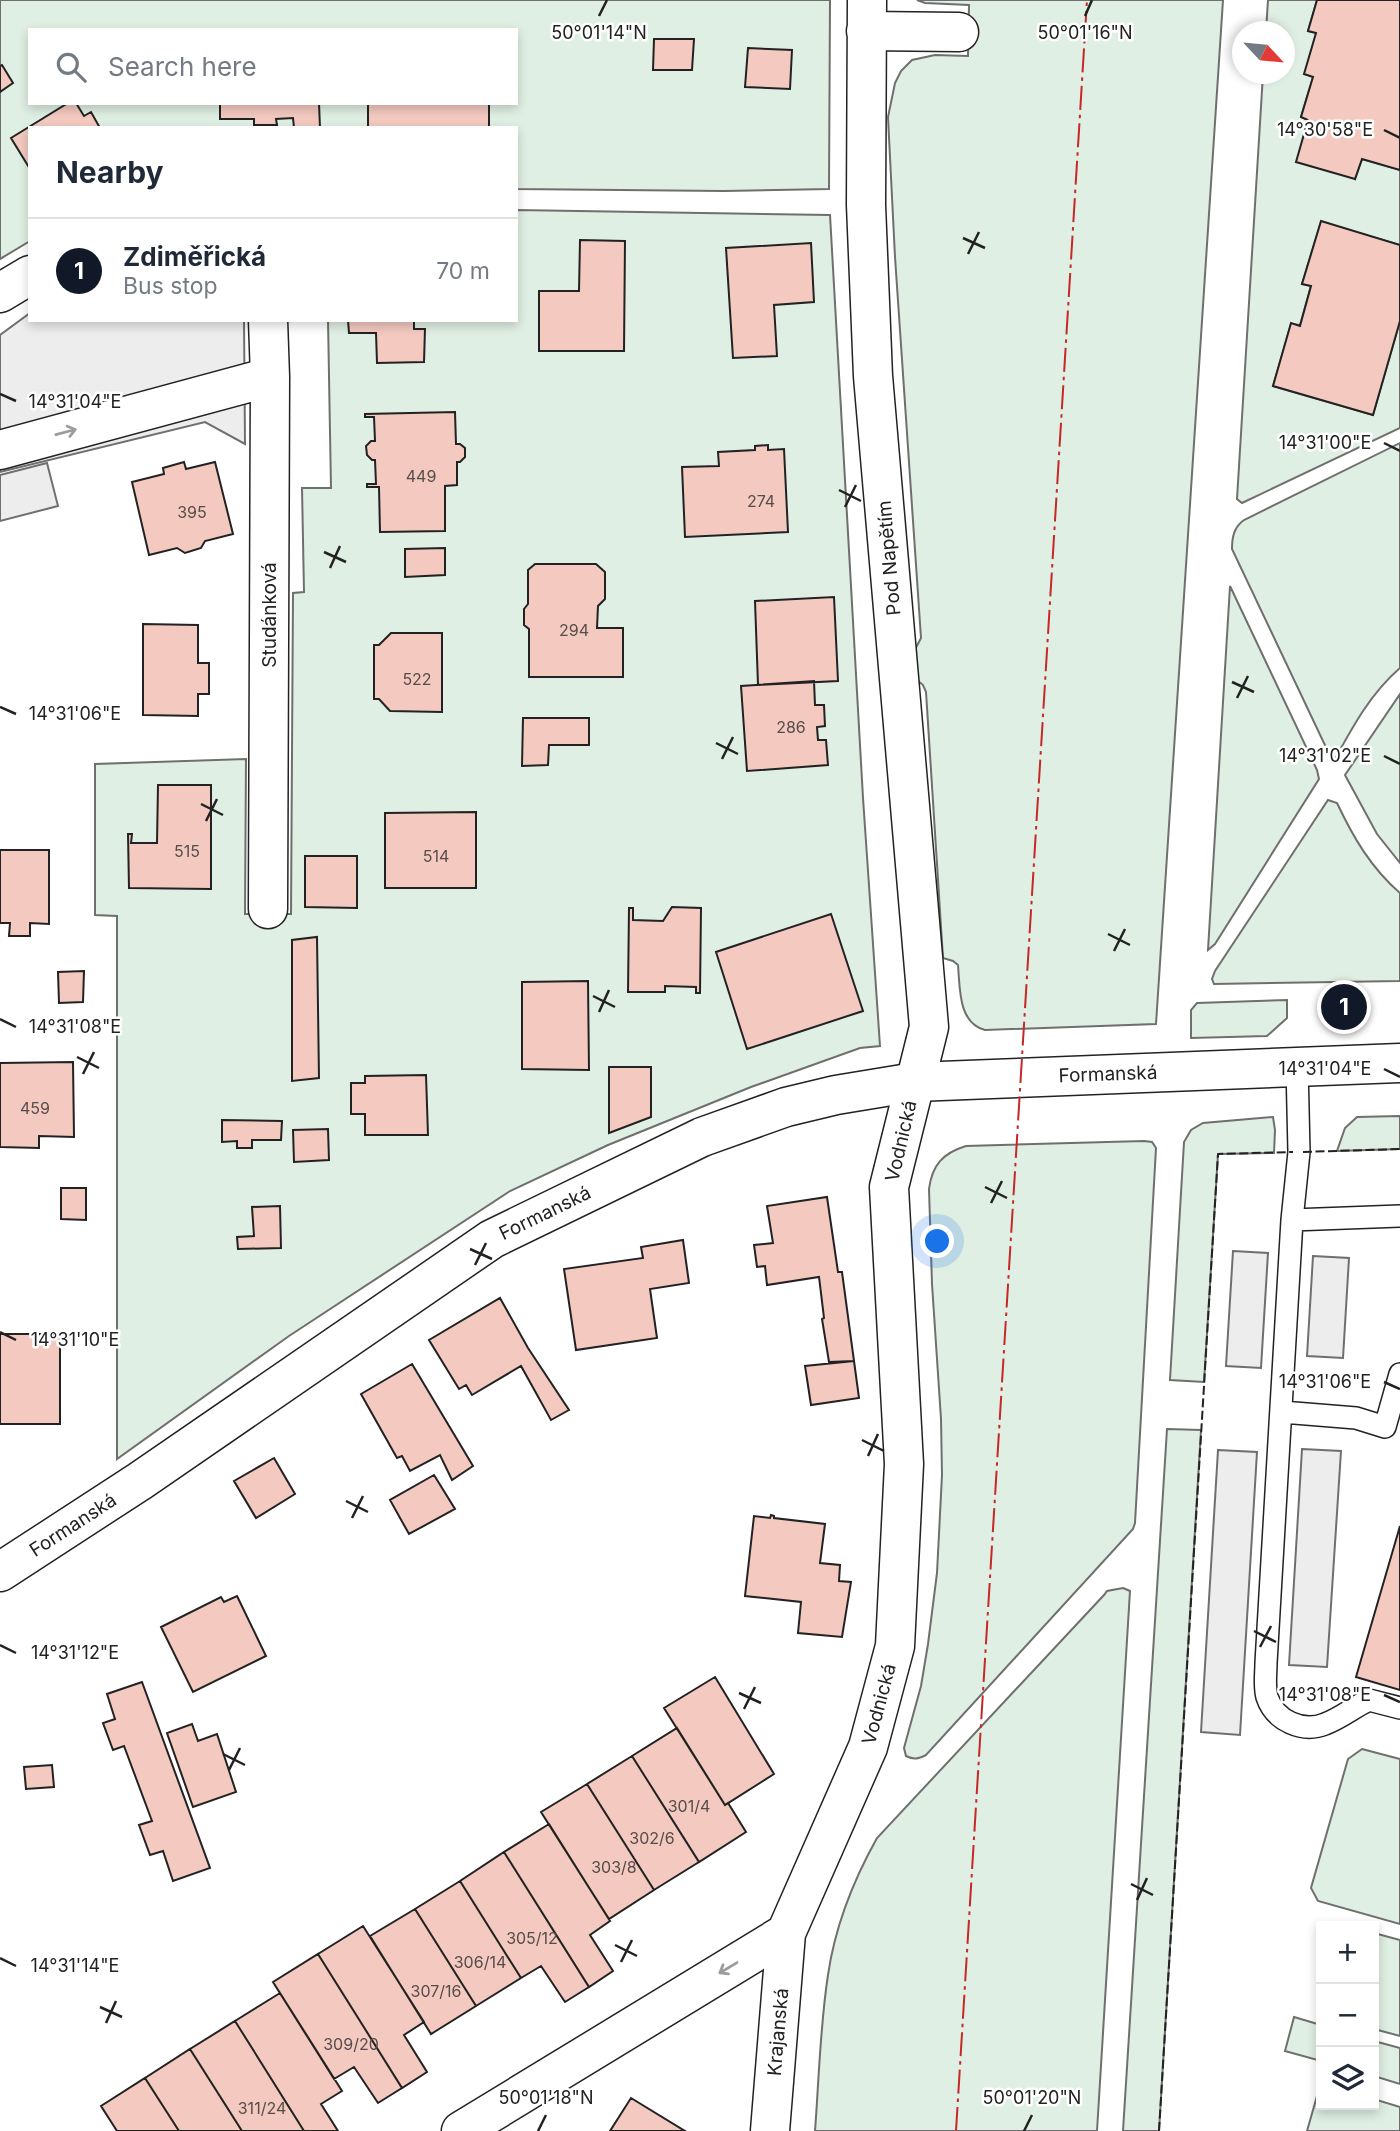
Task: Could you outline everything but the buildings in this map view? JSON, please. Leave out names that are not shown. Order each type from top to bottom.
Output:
[{"type":"street","name":"Pod Napětím","points":[[915,1082],[929,1027],[873,376],[866,205],[867,15],[959,32]]},
{"type":"street","points":[[0,293],[28,276]]},
{"type":"street","name":"Studánková","points":[[268,322],[268,909]]},
{"type":"street","points":[[0,450],[270,377]]},
{"type":"street","name":"Formanská","points":[[0,1573],[129,1489],[492,1239],[702,1137],[786,1107],[915,1082],[1400,1063]]},
{"type":"street","name":"Vodnická","points":[[786,1933],[869,1747],[895,1646],[904,1464],[889,1187],[915,1082]]},
{"type":"street","points":[[461,2131],[786,1933]]},
{"type":"street","name":"Krajanská","points":[[770,2131],[786,1933]]},
{"type":"lane","points":[[1297,1066],[1299,1152],[1292,1220],[1266,1663],[1267,1695],[1276,1712],[1285,1719],[1292,1724],[1311,1728],[1336,1719],[1369,1700],[1400,1709]]},
{"type":"lane","points":[[1292,1220],[1400,1216]]},
{"type":"lane","points":[[1282,1412],[1356,1418],[1385,1427],[1400,1374]]},
{"type":"green space","points":[[0,0],[830,0],[829,189],[518,189],[518,126],[28,126],[28,242],[0,259]]},
{"type":"green space","points":[[917,0],[1223,0],[1156,1024],[985,1030],[976,1026],[965,1012],[960,994],[958,965],[943,958],[926,692],[916,679],[910,659],[921,638],[888,117],[895,83],[901,71],[912,60],[935,55],[968,56],[969,5],[925,3]]},
{"type":"green space","points":[[1268,0],[1317,0],[1308,31],[1316,33],[1313,77],[1301,117],[1308,120],[1355,179],[1362,159],[1400,170],[1400,245],[1321,222],[1302,284],[1311,286],[1300,325],[1291,324],[1273,386],[1373,415],[1400,321],[1400,428],[1242,503],[1237,499],[1262,84],[1295,84],[1295,21],[1267,21]]},
{"type":"green space","points":[[518,210],[830,215],[880,1046],[860,1048],[751,1087],[608,1145],[510,1191],[289,1336],[117,1459],[117,916],[95,915],[95,764],[246,759],[245,914],[291,914],[293,593],[304,592],[302,488],[331,488],[328,322],[518,322]]},
{"type":"green space","points":[[1400,443],[1400,668],[1371,699],[1332,760],[1232,549],[1233,536],[1244,520]]},
{"type":"green space","points":[[1230,586],[1319,779],[1215,944],[1208,950]]},
{"type":"green space","points":[[1400,694],[1400,863],[1377,834],[1345,775]]},
{"type":"green space","points":[[1328,800],[1337,803],[1364,851],[1380,873],[1400,893],[1400,981],[1214,984],[1212,979],[1215,971]]},
{"type":"green space","points":[[1287,1000],[1287,1018],[1267,1036],[1191,1038],[1191,1010],[1197,1003]]},
{"type":"green space","points":[[1400,1116],[1400,1149],[1337,1151],[1345,1128],[1357,1117]]},
{"type":"green space","points":[[1273,1117],[1274,1153],[1218,1154],[1204,1382],[1170,1380],[1184,1142],[1191,1130],[1203,1123]]},
{"type":"green space","points":[[1152,1142],[1156,1148],[1133,1529],[926,1755],[916,1758],[906,1756],[904,1748],[921,1686],[928,1644],[937,1573],[942,1475],[929,1189],[933,1173],[945,1156],[966,1146]]},
{"type":"green space","points":[[1167,1429],[1201,1430],[1159,2131],[1123,2131]]},
{"type":"green space","points":[[1123,1588],[1130,1591],[1097,2131],[815,2131],[823,2014],[831,1957],[846,1904],[877,1838],[1107,1591]]},
{"type":"green space","points":[[1362,1749],[1400,1759],[1400,1924],[1318,1901],[1311,1888],[1348,1759]]},
{"type":"green space","points":[[1379,1934],[1400,1940],[1400,2036],[1379,2030]]},
{"type":"green space","points":[[1294,2017],[1316,2024],[1316,2060],[1285,2051]]},
{"type":"green space","points":[[1379,2042],[1400,2048],[1400,2084],[1379,2078]]},
{"type":"green space","points":[[1316,2100],[1316,2110],[1379,2110],[1379,2101],[1400,2107],[1400,2131],[1307,2131]]},
{"type":"shaded area","points":[[28,314],[28,322],[244,322],[245,444],[205,422],[0,472],[0,335]]},
{"type":"shaded area","points":[[47,463],[58,506],[0,521],[0,475]]},
{"type":"shaded area","points":[[1233,1251],[1268,1253],[1261,1368],[1226,1366]]},
{"type":"shaded area","points":[[1313,1256],[1349,1258],[1343,1358],[1307,1356]]},
{"type":"shaded area","points":[[1302,1449],[1341,1451],[1327,1667],[1289,1665]]},
{"type":"shaded area","points":[[1218,1450],[1257,1452],[1240,1735],[1201,1732]]},
{"type":"fence","points":[[1303,1152],[1400,1149]]},
{"type":"fence","points":[[1159,2131],[1218,1154],[1293,1152]]},
{"type":"power","points":[[956,2131],[1087,0]]},
{"type":"place","name":"Zdiměřická","points":[[1344,1007]]}]
